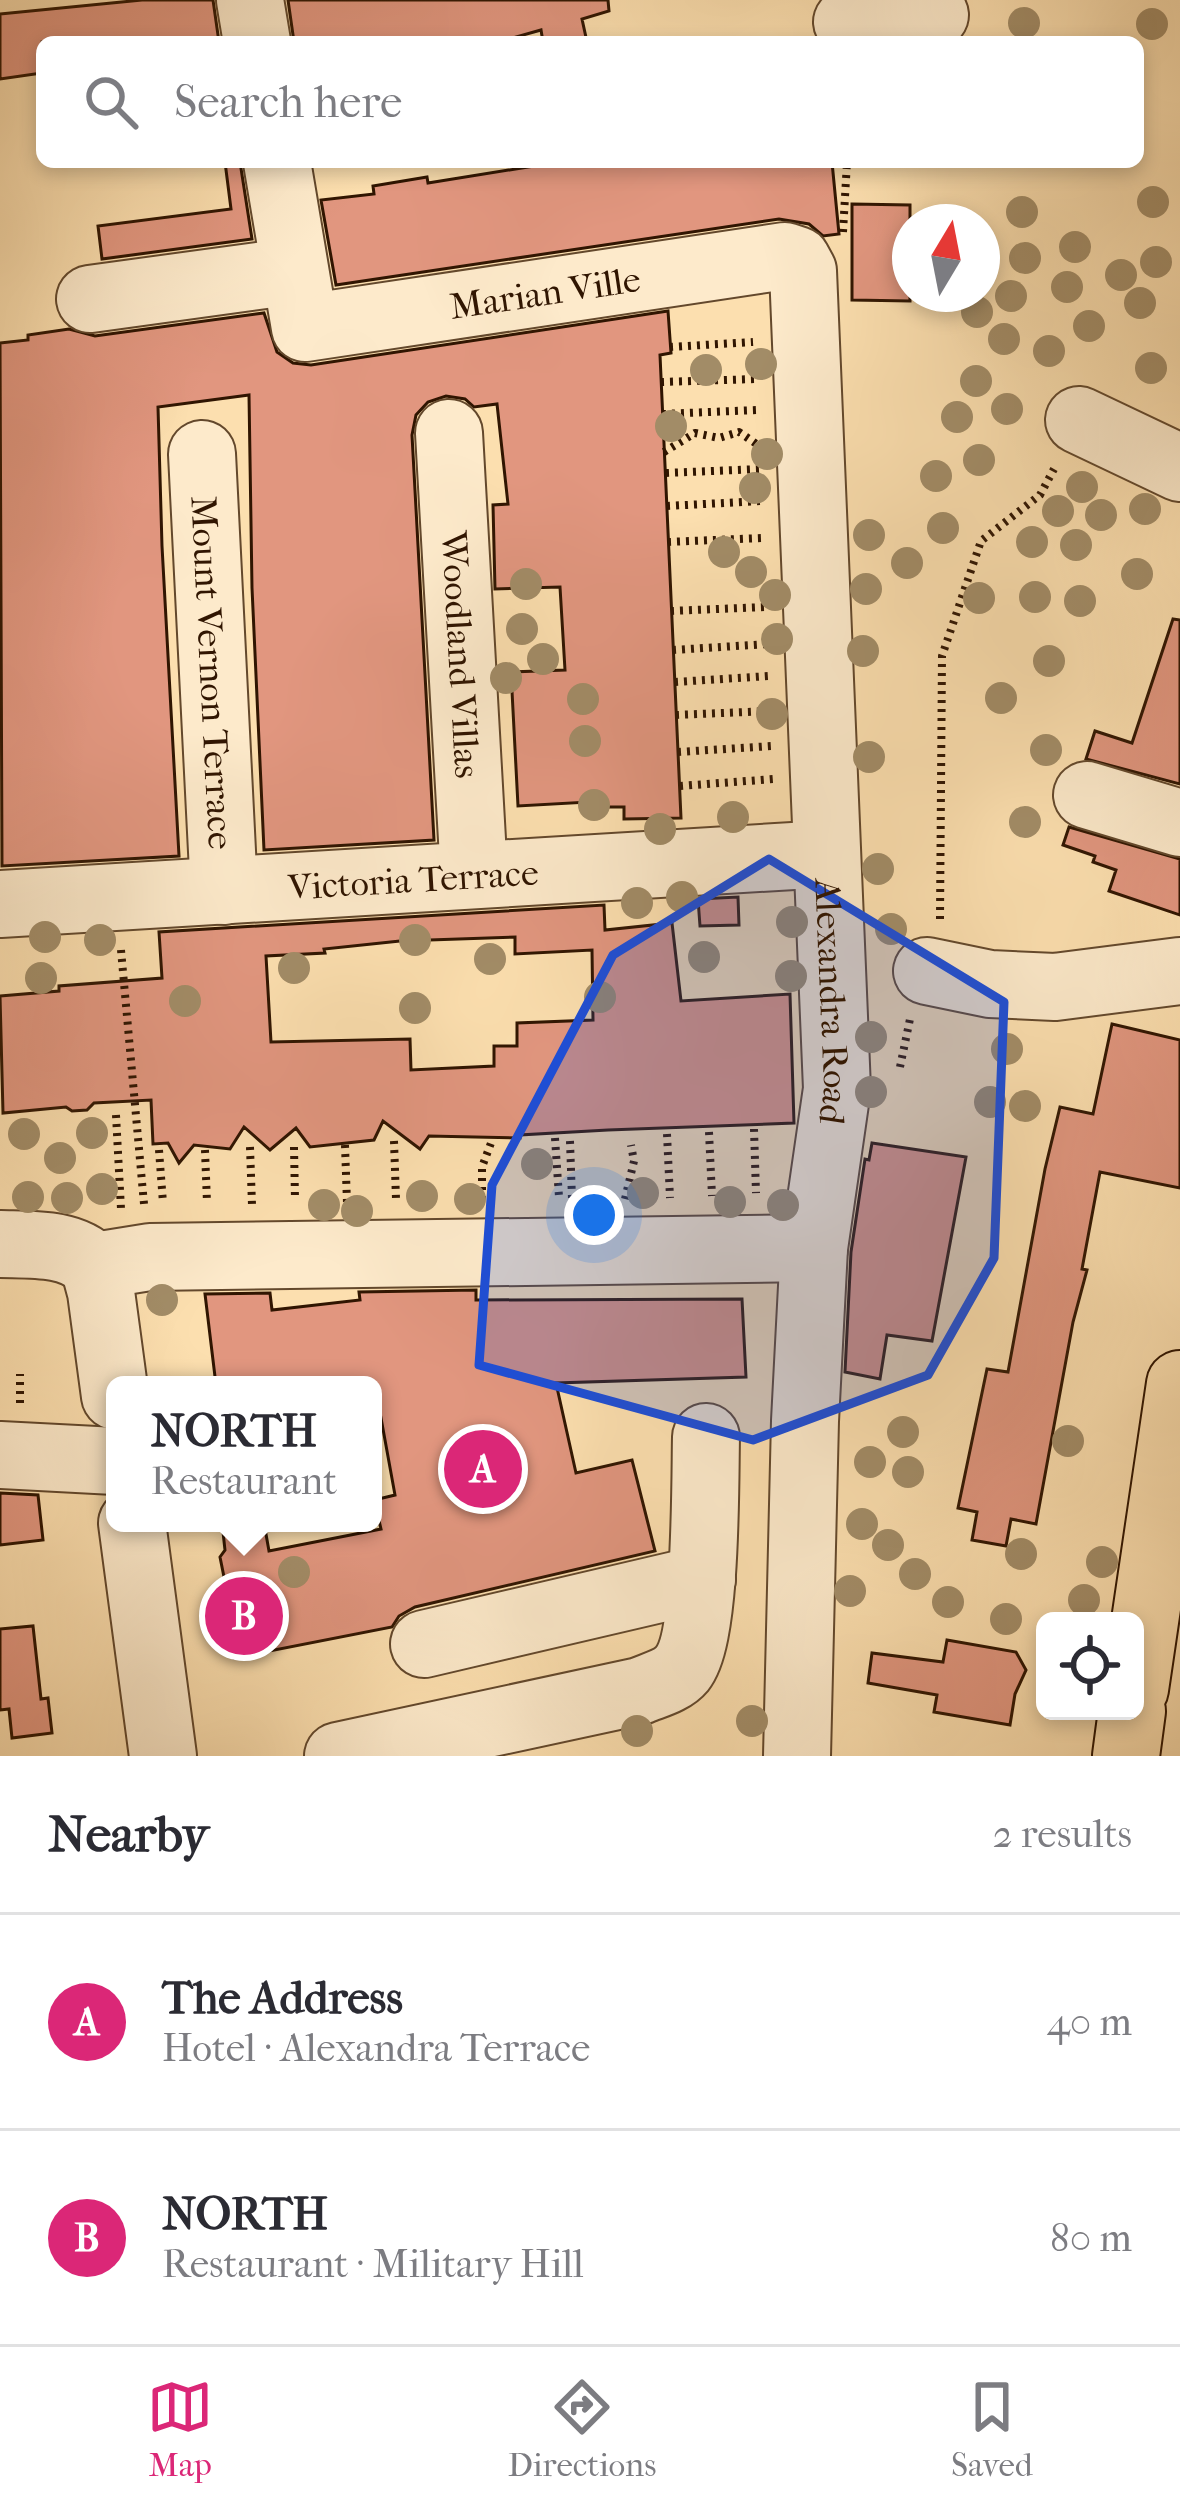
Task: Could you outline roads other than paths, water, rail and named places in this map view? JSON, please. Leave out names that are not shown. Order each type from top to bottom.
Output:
[{"type":"main road","points":[[1144,1666],[1162,1620],[1180,1384]]},
{"type":"main road","points":[[1126,1756],[1131,1720]]},
{"type":"street","points":[[250,0],[256,36]]},
{"type":"street","points":[[846,21],[935,15]]},
{"type":"street","points":[[278,168],[300,299]]},
{"type":"street","name":"Marian Ville","points":[[90,299],[300,299],[785,256]]},
{"type":"street","name":"Alexandra Road","points":[[785,256],[797,260],[806,286],[837,1089],[814,1248],[797,1756]]},
{"type":"street","points":[[1079,420],[1180,468]]},
{"type":"street","name":"Woodland Villas","points":[[448,433],[474,875]]},
{"type":"street","name":"Mount Vernon Terrace","points":[[202,454],[224,890]]},
{"type":"street","points":[[1087,795],[1180,823]]},
{"type":"street","name":"Victoria Terrace","points":[[0,904],[827,854]]},
{"type":"street","points":[[927,971],[990,984],[1055,986],[1180,971]]},
{"type":"street","points":[[0,1244],[80,1254],[105,1245],[150,1257],[604,1229],[814,1248]]},
{"type":"street","points":[[105,1245],[101,1292],[112,1376]]},
{"type":"street","points":[[338,1756],[640,1691],[682,1669],[702,1579],[706,1437]]},
{"type":"street","points":[[0,1455],[106,1460]]},
{"type":"street","points":[[133,1532],[163,1756]]},
{"type":"street","points":[[424,1644],[702,1579]]},
{"type":"place","name":"The Address","points":[[483,1469]]},
{"type":"place","name":"NORTH","points":[[244,1616]]}]
